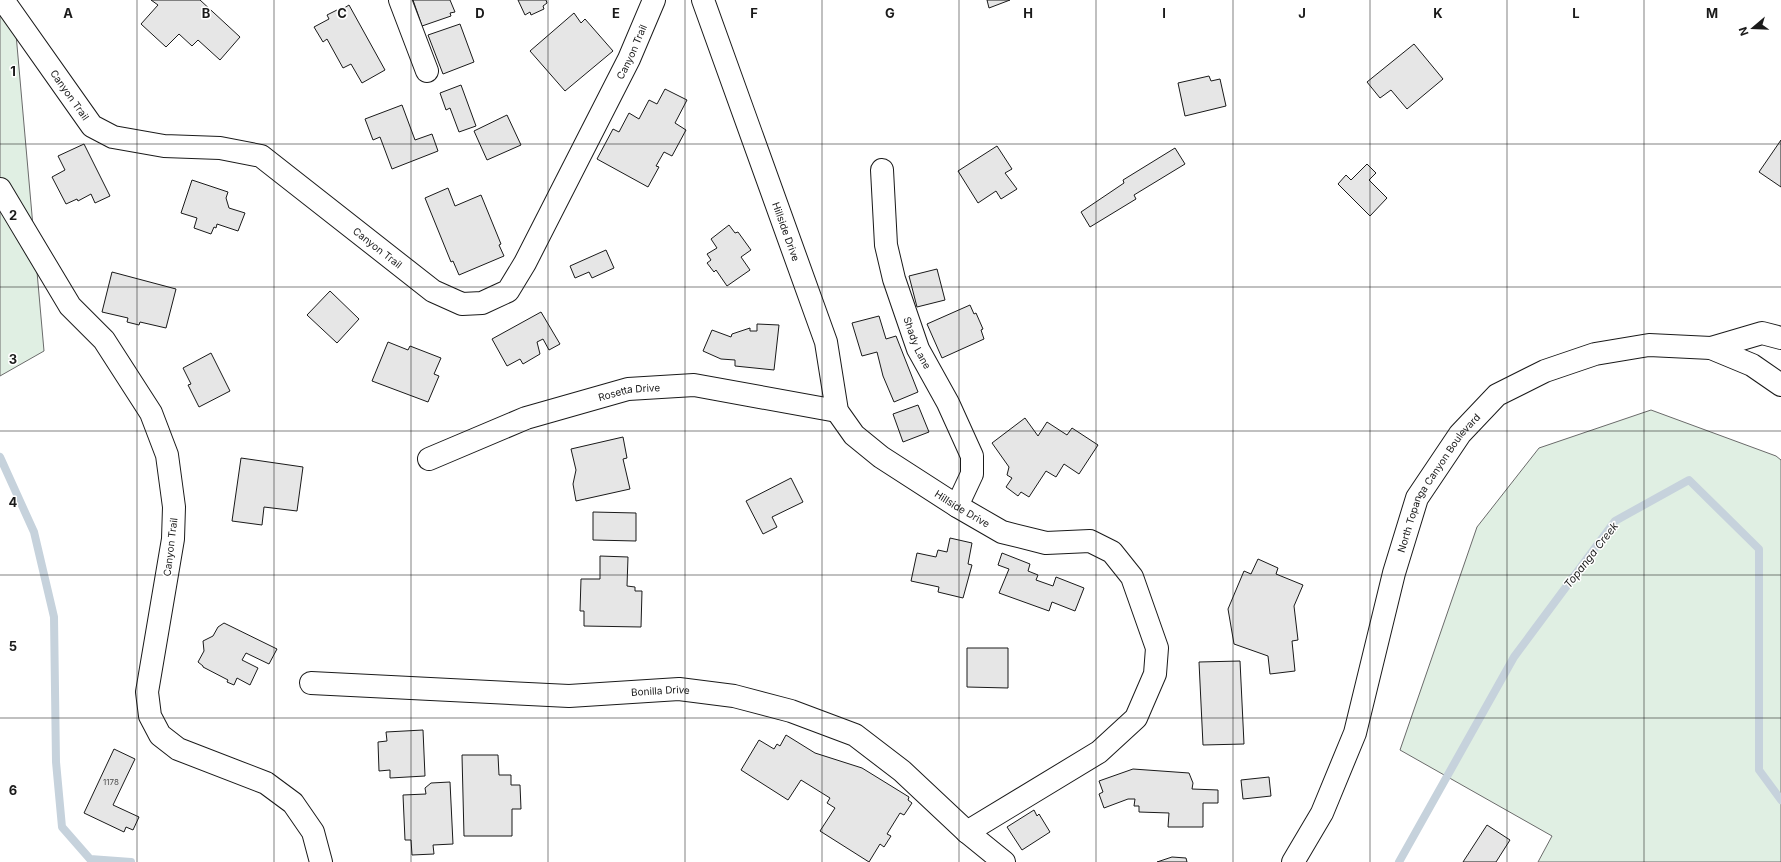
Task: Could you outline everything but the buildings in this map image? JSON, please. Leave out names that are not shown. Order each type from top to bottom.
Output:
[{"type":"street","name":"Canyon Trail","points":[[3,0],[92,126],[112,137],[164,146],[220,148],[261,156],[433,291],[462,304],[482,303],[508,291],[528,256],[629,59],[654,0]]},
{"type":"street","points":[[400,0],[427,71]]},
{"type":"street","name":"Hillside Drive","points":[[703,0],[826,342],[837,411],[854,435],[881,457],[957,506],[1002,532],[1046,543],[1090,541],[1112,552],[1132,577],[1157,648],[1155,674],[1136,718],[1099,752],[967,832]]},
{"type":"street","name":"Shady Lane","points":[[882,170],[886,245],[894,279],[918,349],[948,404],[972,456],[972,474],[957,506]]},
{"type":"street","name":"Canyon Trail","points":[[0,189],[70,306],[104,340],[151,413],[167,455],[174,507],[173,539],[147,692],[150,716],[160,735],[178,749],[266,783],[293,803],[312,832],[321,862]]},
{"type":"street","points":[[1711,348],[1762,333],[1781,338]]},
{"type":"street","name":"North Topanga Canyon Boulevard","points":[[1293,862],[1322,813],[1355,733],[1394,573],[1417,498],[1460,434],[1497,395],[1545,371],[1595,354],[1649,346],[1711,348],[1752,365],[1781,385]]},
{"type":"street","name":"Rosetta Drive","points":[[429,459],[526,418],[628,389],[694,385],[837,411]]},
{"type":"street","name":"Bonilla Drive","points":[[312,683],[569,696],[679,689],[734,696],[791,711],[855,735],[902,771],[967,832]]},
{"type":"street","points":[[967,832],[1004,862]]},
{"type":"green space","points":[[0,0],[13,0],[44,351],[0,376]]},
{"type":"green space","points":[[1651,410],[1776,456],[1781,460],[1781,862],[1538,862],[1552,836],[1400,750],[1477,527],[1539,448]]},
{"type":"waterway","points":[[0,457],[34,532],[54,617],[56,762],[62,827],[90,859],[131,862]]},
{"type":"waterway","name":"Topanga Creek","points":[[1399,862],[1514,657],[1615,521],[1689,480],[1759,549],[1759,770],[1781,800]]}]
